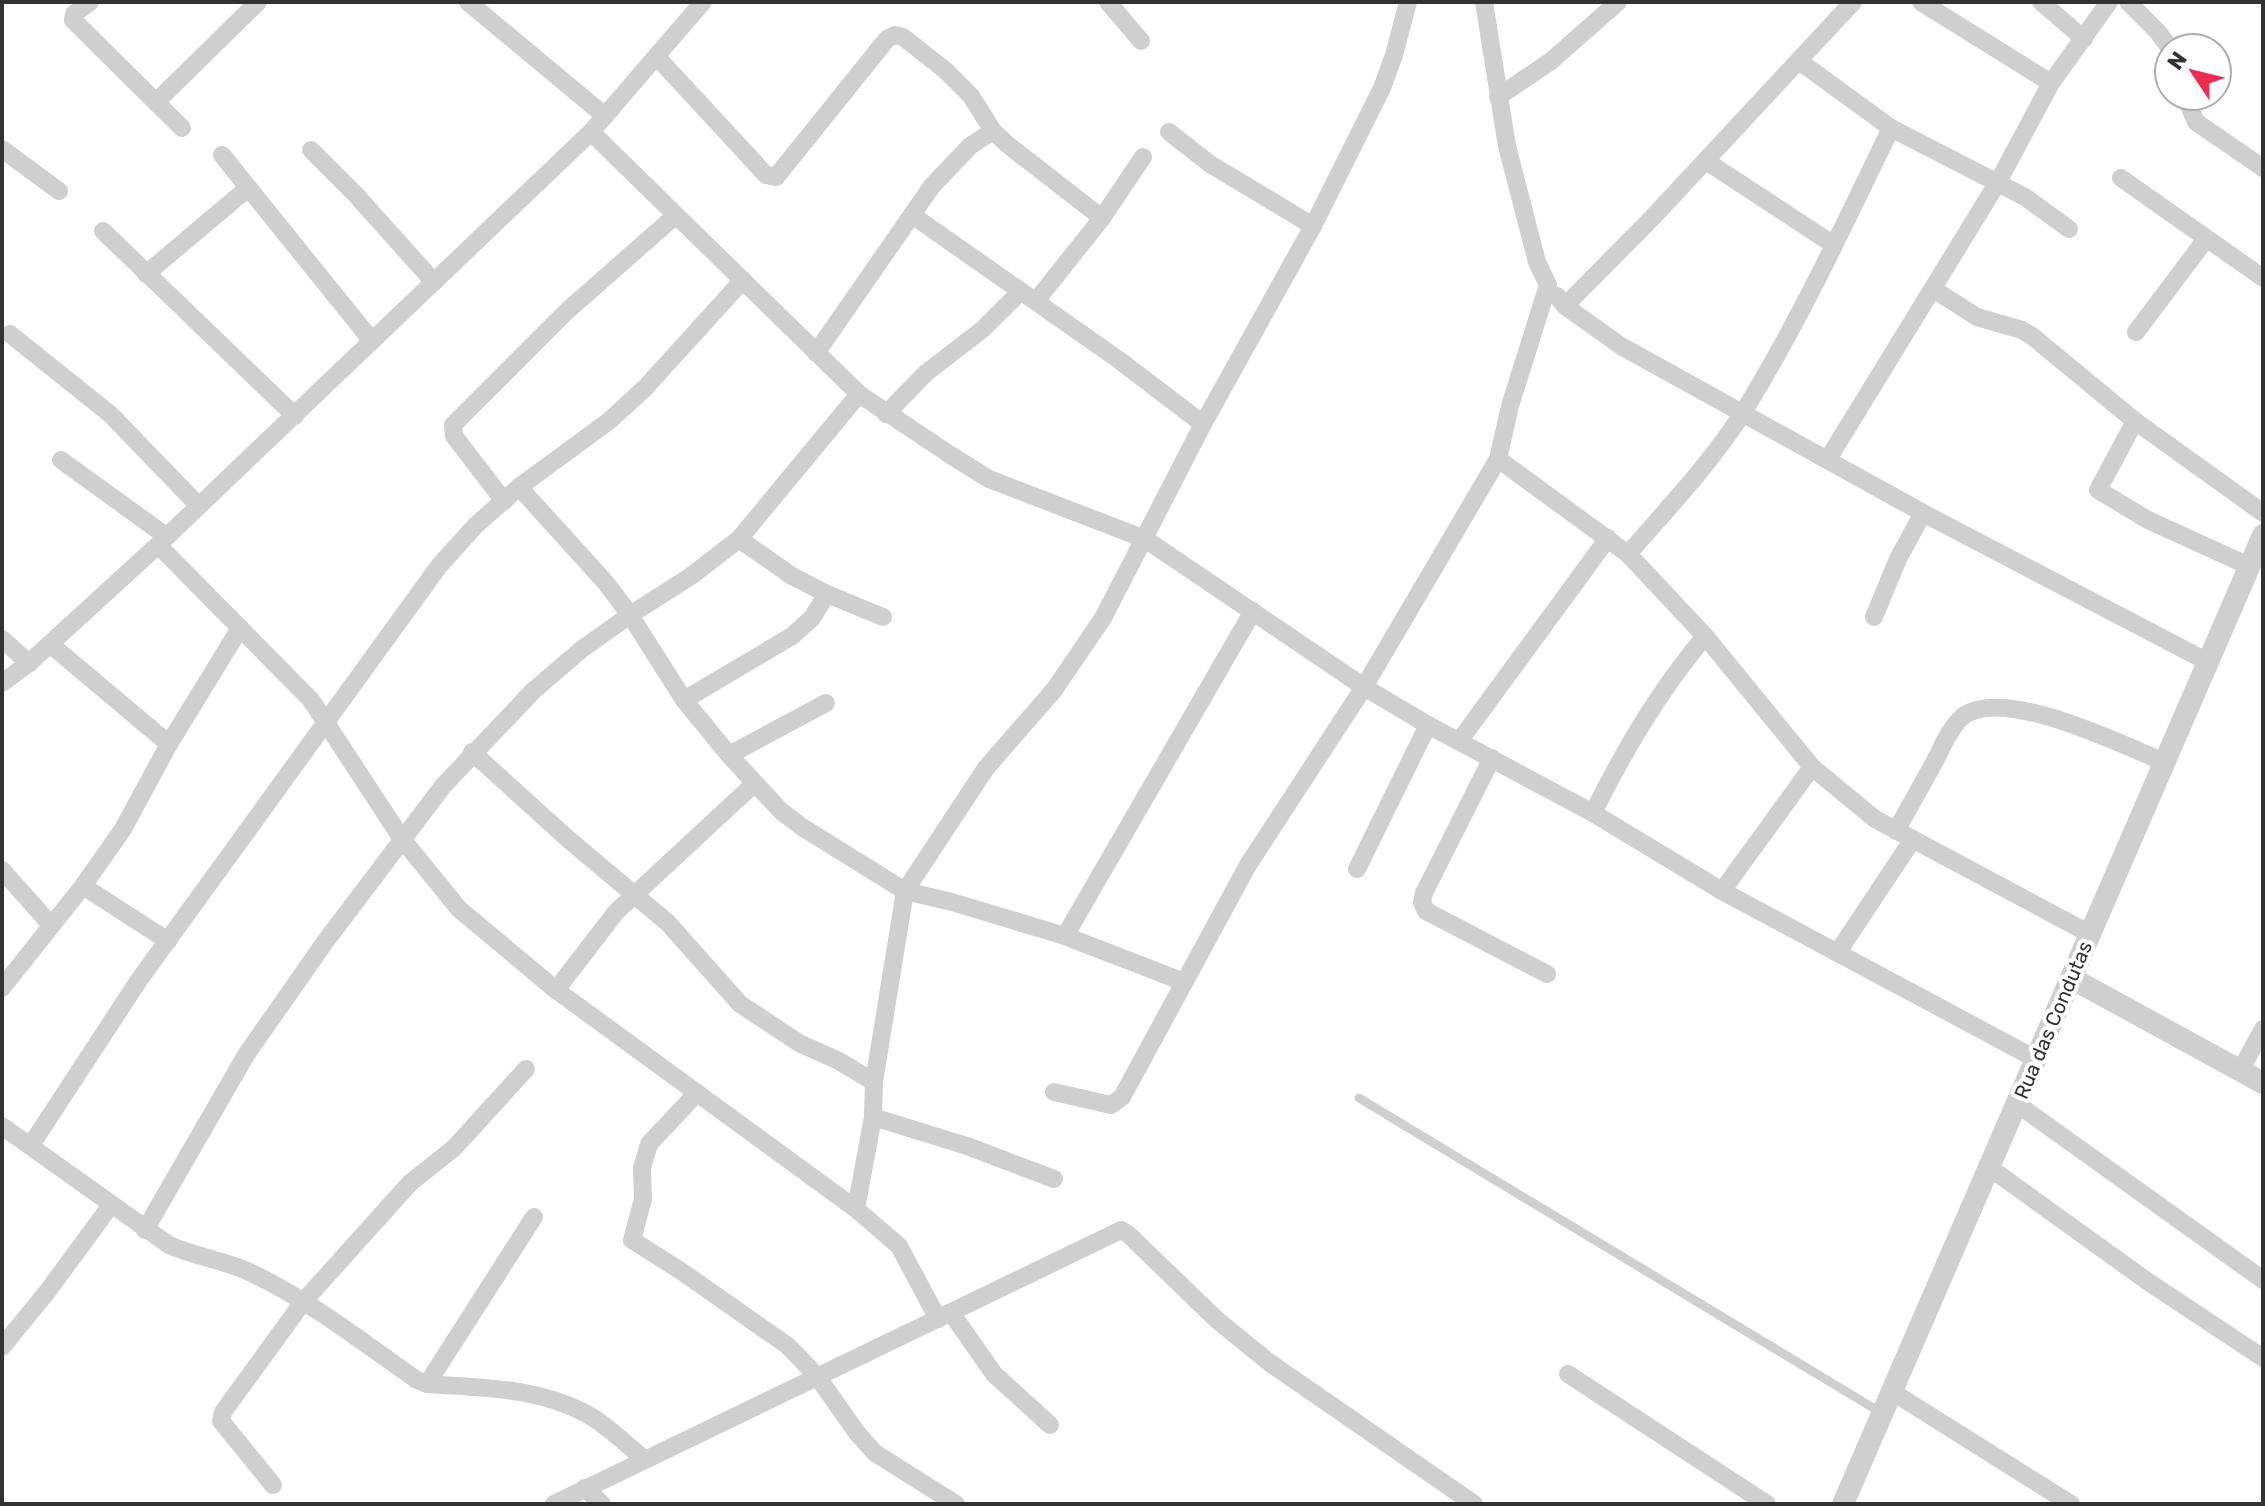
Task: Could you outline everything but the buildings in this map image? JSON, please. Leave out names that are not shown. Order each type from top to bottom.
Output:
[{"type":"street","points":[[90,2],[74,14],[73,20],[182,128]]},
{"type":"street","points":[[156,102],[258,2]]},
{"type":"street","points":[[468,2],[605,116]]},
{"type":"street","points":[[2,683],[29,663],[162,541],[591,132],[703,2]]},
{"type":"street","points":[[1108,2],[1141,41]]},
{"type":"street","points":[[856,1209],[873,1117],[874,1082],[905,891],[986,768],[1054,690],[1103,618],[1203,424],[1313,226],[1382,88],[1408,2]]},
{"type":"street","points":[[1484,2],[1507,146],[1537,262],[1548,285],[1565,306],[1621,346],[1923,513],[2208,662]]},
{"type":"street","points":[[1498,97],[1551,61],[1618,2]]},
{"type":"street","points":[[1565,306],[1706,161],[1853,2]]},
{"type":"street","points":[[1921,2],[2051,83]]},
{"type":"street","points":[[2041,2],[2084,39]]},
{"type":"street","points":[[1828,459],[1998,182],[2051,83],[2109,2]]},
{"type":"street","points":[[2128,2],[2158,32]]},
{"type":"street","points":[[657,57],[771,177],[776,177],[887,39],[895,35],[945,70],[978,105],[993,131],[1102,218]]},
{"type":"street","points":[[1799,61],[1891,128],[2025,197],[2069,229]]},
{"type":"street","points":[[2192,112],[2196,122],[2263,168]]},
{"type":"street","points":[[1628,554],[1702,468],[1743,412],[1834,245],[1891,128]]},
{"type":"street","points":[[816,353],[932,186],[970,146],[993,131]]},
{"type":"street","points":[[591,132],[816,353],[859,394],[886,414],[989,479],[1145,539],[1364,687],[1428,725],[1593,813],[1722,891],[2036,1059]]},
{"type":"street","points":[[1169,132],[1210,164],[1313,226]]},
{"type":"street","points":[[2,149],[59,191]]},
{"type":"street","points":[[311,150],[434,282]]},
{"type":"street","points":[[222,155],[372,341]]},
{"type":"street","points":[[886,414],[926,373],[1028,297],[1102,218],[1143,157]]},
{"type":"street","points":[[1706,161],[1834,245]]},
{"type":"street","points":[[2121,178],[2263,278]]},
{"type":"street","points":[[146,274],[248,188]]},
{"type":"street","points":[[912,215],[1119,360],[1203,424]]},
{"type":"street","points":[[504,501],[454,436],[453,425],[567,311],[675,216]]},
{"type":"street","points":[[103,231],[295,416]]},
{"type":"street","points":[[2136,332],[2206,239]]},
{"type":"street","points":[[31,1145],[168,941],[439,566],[475,526],[519,487],[618,413],[645,388],[743,280]]},
{"type":"street","points":[[1054,1092],[1111,1105],[1117,1101],[1248,865],[1364,687],[1498,459],[1510,406],[1548,285]]},
{"type":"street","points":[[1933,289],[1977,317],[2022,330],[2032,336],[2135,421],[2263,513]]},
{"type":"street","points":[[10,334],[110,414],[198,505]]},
{"type":"street","points":[[145,1230],[246,1055],[325,942],[472,752],[533,691],[582,649],[691,576],[739,539],[859,394]]},
{"type":"street","points":[[2135,421],[2098,490],[2148,520],[2249,566]]},
{"type":"street","points":[[1498,459],[1628,554],[1705,636],[1812,767],[1875,819],[2090,934]]},
{"type":"street","points":[[61,460],[162,541],[240,628],[311,700],[402,839],[459,909],[556,990],[856,1209],[899,1246],[945,1316],[994,1374],[1050,1425]]},
{"type":"street","points":[[519,487],[606,583],[684,700],[729,755],[781,811],[802,827],[905,891],[1065,936],[1184,982]]},
{"type":"street","points":[[1874,617],[1898,559],[1923,513]]},
{"type":"street","name":"Rua das Condutas","points":[[1843,1504],[2263,535]]},
{"type":"street","points":[[1460,740],[1608,538]]},
{"type":"street","points":[[739,539],[792,576],[883,617]]},
{"type":"street","points":[[684,700],[792,636],[812,618],[827,594]]},
{"type":"street","points":[[1065,936],[1253,611]]},
{"type":"street","points":[[2,988],[83,886],[123,829],[169,744],[240,628]]},
{"type":"street","points":[[1593,813],[1637,730],[1675,672],[1705,636]]},
{"type":"street","points":[[2,639],[29,663]]},
{"type":"street","points":[[50,644],[169,744]]},
{"type":"street","points":[[729,755],[826,703]]},
{"type":"street","points":[[1838,952],[1905,835],[1947,738],[1961,717],[1977,708],[2000,706],[2061,719],[2164,762]]},
{"type":"street","points":[[1357,869],[1428,725]]},
{"type":"street","points":[[472,752],[679,934],[740,1004],[799,1043],[839,1061],[874,1082]]},
{"type":"street","points":[[1492,758],[1422,902],[1426,911],[1547,974]]},
{"type":"street","points":[[1722,891],[1812,767]]},
{"type":"street","points":[[556,990],[608,920],[755,783]]},
{"type":"street","points":[[2,870],[51,925]]},
{"type":"street","points":[[83,886],[168,941]]},
{"type":"street","points":[[2071,978],[2263,1083]]},
{"type":"street","points":[[2240,1071],[2263,1029]]},
{"type":"street","points":[[273,1485],[221,1421],[223,1412],[303,1302],[410,1183],[454,1148],[526,1069]]},
{"type":"street","points":[[696,1094],[649,1144],[642,1168],[643,1199],[632,1240],[788,1346],[817,1376],[875,1453],[956,1504]]},
{"type":"street","points":[[2017,1104],[2263,1280]]},
{"type":"street","points":[[873,1117],[967,1146],[1054,1179]]},
{"type":"street","points":[[2,1126],[169,1245],[194,1256],[243,1270],[303,1302],[417,1380],[427,1384],[515,1390],[551,1399],[587,1414],[644,1459]]},
{"type":"street","points":[[1990,1168],[2147,1281],[2263,1358]]},
{"type":"street","points":[[2,1347],[111,1205]]},
{"type":"street","points":[[427,1384],[534,1217]]},
{"type":"street","points":[[554,1504],[1121,1230],[1217,1320],[1270,1363],[1472,1503]]},
{"type":"street","points":[[1568,1374],[1767,1504]]},
{"type":"street","points":[[1891,1391],[2071,1504]]},
{"type":"street","points":[[585,1488],[602,1504]]},
{"type":"lane","points":[[1359,1098],[1882,1413]]}]
